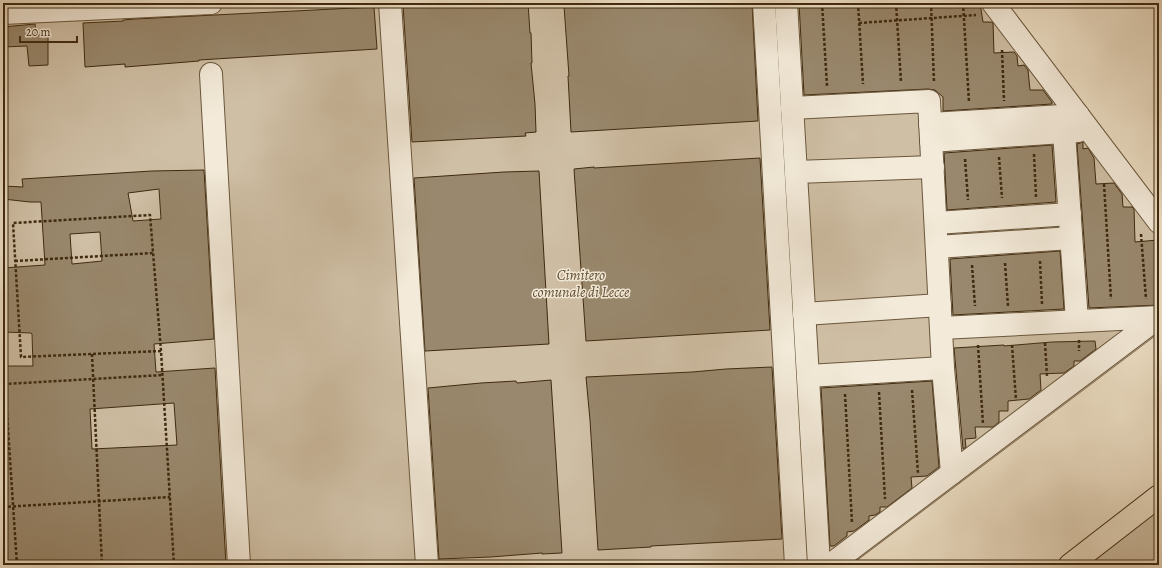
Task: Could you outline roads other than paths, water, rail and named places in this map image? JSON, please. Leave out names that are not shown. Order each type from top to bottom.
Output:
[{"type":"main road","points":[[1070,565],[1159,496]]},
{"type":"lane","points":[[3,13],[211,3]]},
{"type":"lane","points":[[390,3],[427,565]]},
{"type":"lane","points":[[764,3],[796,565]]},
{"type":"lane","points":[[786,3],[819,565]]},
{"type":"lane","points":[[997,8],[1083,122],[1150,228]]},
{"type":"lane","points":[[211,74],[239,565]]},
{"type":"lane","points":[[792,108],[930,101],[943,368],[952,473]]},
{"type":"lane","points":[[931,132],[1083,122]]},
{"type":"lane","points":[[1001,128],[1032,134],[1064,132],[1083,122]]},
{"type":"lane","points":[[1064,132],[1077,321]]},
{"type":"lane","points":[[796,172],[933,166]]},
{"type":"lane","points":[[936,223],[1070,214]]},
{"type":"lane","points":[[937,247],[1071,238]]},
{"type":"lane","points":[[804,314],[940,305]]},
{"type":"lane","points":[[1044,329],[1077,321],[1112,319],[1152,320]]},
{"type":"lane","points":[[942,335],[1044,329],[1152,320]]},
{"type":"lane","points":[[830,565],[1049,400],[1152,320]]},
{"type":"lane","points":[[808,376],[943,368]]},
{"type":"park label","name":"Cimitero comunale di Lecce","points":[[581,284]]}]
